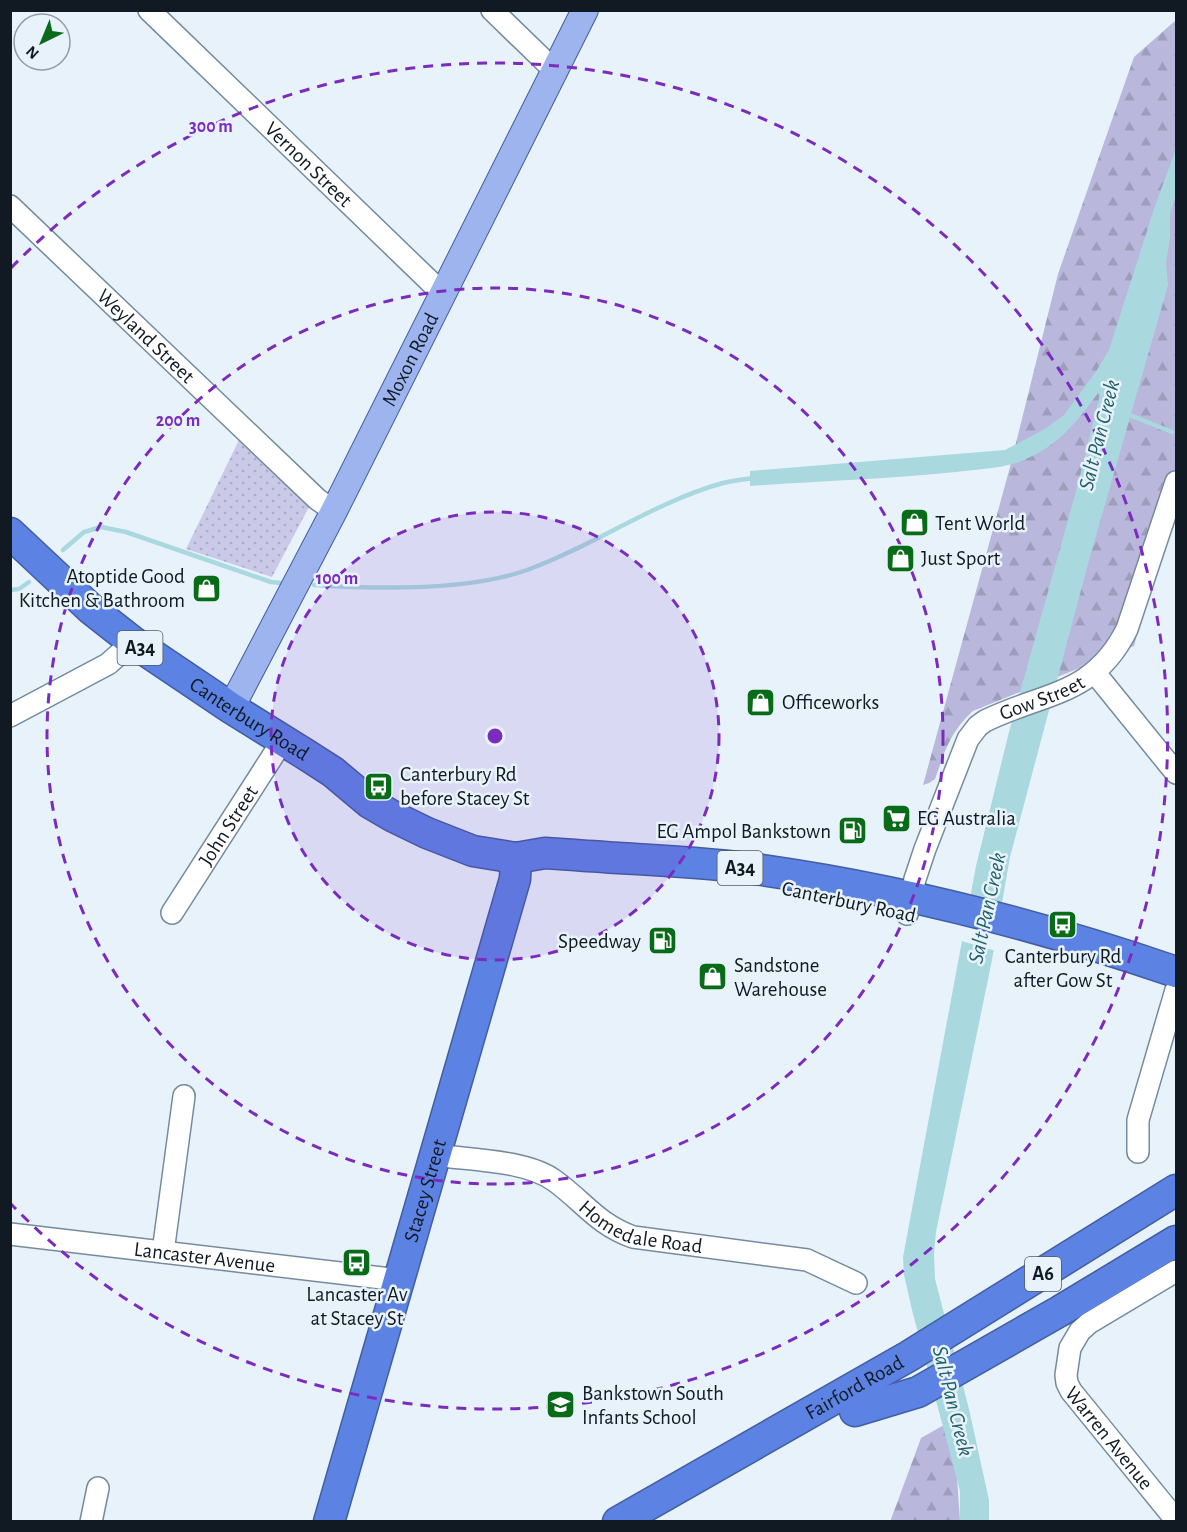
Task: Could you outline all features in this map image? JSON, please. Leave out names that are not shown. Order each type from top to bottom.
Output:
[{"type":"highway","name":"Canterbury Road","points":[[10,532],[91,609],[133,642],[231,708],[333,772],[370,803],[413,827],[473,850],[516,858],[545,853],[750,869],[1129,956],[1176,972]]},
{"type":"highway","name":"Stacey Street","points":[[330,1521],[515,879],[516,858]]},
{"type":"highway","name":"Canterbury Road","points":[[1001,928],[1176,991]]},
{"type":"highway","name":"Fairford Road","points":[[618,1521],[913,1375],[1176,1190]]},
{"type":"highway","name":"Fairford Road","points":[[659,1521],[855,1411],[1039,1300],[1176,1213]]},
{"type":"highway","points":[[913,1375],[1060,1311],[1176,1240]]},
{"type":"main road","name":"Moxon Road","points":[[231,708],[334,511],[556,72],[585,10]]},
{"type":"street","name":"Vernon Street","points":[[149,10],[444,294]]},
{"type":"street","points":[[492,10],[556,72]]},
{"type":"street","name":"Weyland Street","points":[[10,206],[320,502],[334,511]]},
{"type":"street","name":"Gow Street","points":[[909,905],[925,849],[964,747],[978,726],[996,716],[1060,693],[1084,681],[1114,653],[1127,629],[1176,482]]},
{"type":"street","points":[[10,716],[108,664],[133,642]]},
{"type":"street","points":[[1095,673],[1176,773]]},
{"type":"street","name":"John Street","points":[[172,913],[283,740]]},
{"type":"street","points":[[1138,1152],[1138,1120],[1176,991]]},
{"type":"street","points":[[163,1252],[184,1096]]},
{"type":"street","name":"Homedale Road","points":[[435,1155],[527,1167],[542,1173],[556,1181],[600,1220],[616,1231],[633,1237],[807,1260],[856,1283]]},
{"type":"street","name":"Lancaster Avenue","points":[[10,1234],[399,1280]]},
{"type":"street","name":"Warren Avenue","points":[[1176,1271],[1089,1323],[1080,1331],[1070,1348],[1066,1375],[1066,1383],[1071,1391],[1176,1520]]},
{"type":"street","points":[[91,1521],[98,1488]]},
{"type":"shaded area","points":[[239,440],[309,507],[272,577],[186,549]]},
{"type":"green space","points":[[1176,20],[1176,503],[1134,646],[973,711],[954,734],[935,779],[923,785],[1010,467],[1058,274],[1134,57]]},
{"type":"green space","points":[[953,1420],[960,1521],[890,1522],[921,1438]]},
{"type":"water","name":"Salt Pan Creek","points":[[1176,149],[1176,194],[1170,214],[1170,238],[1166,263],[1168,285],[1089,560],[1010,857],[992,960],[936,1232],[935,1279],[969,1409],[989,1500],[989,1521],[960,1521],[960,1491],[912,1310],[904,1275],[903,1257],[976,866],[1009,732],[1078,484],[1100,394],[1098,393],[1057,440],[1036,454],[1008,465],[930,474],[750,486],[750,471],[1005,450],[1045,429],[1064,415],[1109,350],[1155,206]]},
{"type":"pier","points":[[966,899],[1003,910],[996,951],[958,940]]},
{"type":"waterway","name":"Salt Pan Creek","points":[[1127,414],[1172,432]]},
{"type":"waterway","points":[[314,585],[422,587],[478,582],[503,577],[552,560],[698,491],[727,482],[755,478]]},
{"type":"waterway","points":[[63,550],[84,532],[101,527],[126,532],[271,582],[281,583]]},
{"type":"waterway","points":[[10,590],[19,589],[29,582]]},
{"type":"place","name":"Tent World","points":[[914,523]]},
{"type":"place","name":"Just Sport","points":[[900,558]]},
{"type":"place","name":"Atoptide Good Kitchen & Bathroom","points":[[206,588]]},
{"type":"place","name":"Officeworks","points":[[761,702]]},
{"type":"place","name":"Canterbury Rd before Stacey St","points":[[379,786]]},
{"type":"place","name":"EG Australia","points":[[896,818]]},
{"type":"place","name":"EG Ampol Bankstown","points":[[852,831]]},
{"type":"place","name":"Canterbury Rd after Gow St","points":[[1063,925]]},
{"type":"place","name":"Speedway","points":[[662,941]]},
{"type":"place","name":"Sandstone Warehouse","points":[[713,977]]},
{"type":"place","name":"Lancaster Av at Stacey St","points":[[357,1263]]},
{"type":"place","name":"Bankstown South Infants School","points":[[561,1405]]}]
